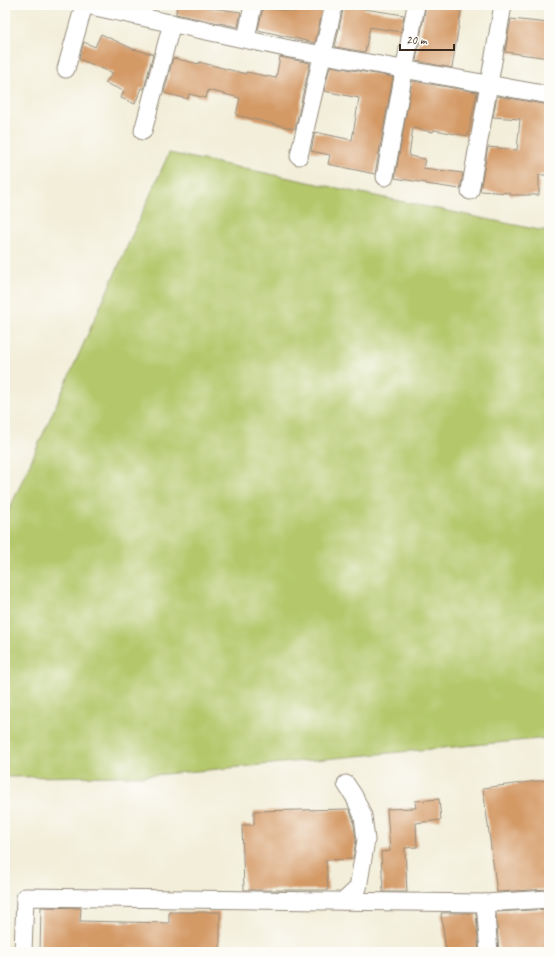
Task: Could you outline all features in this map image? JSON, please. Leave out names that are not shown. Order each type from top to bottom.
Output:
[{"type":"street","points":[[66,70],[85,5],[322,55],[549,95]]},
{"type":"street","points":[[246,39],[253,5]]},
{"type":"street","points":[[299,156],[334,5]]},
{"type":"street","points":[[385,178],[416,5]]},
{"type":"street","points":[[470,191],[503,5]]},
{"type":"street","points":[[143,131],[172,23]]},
{"type":"street","points":[[344,901],[358,888],[366,840],[363,816],[354,796],[346,784]]},
{"type":"street","points":[[23,952],[25,897],[485,904],[549,899]]},
{"type":"street","points":[[485,904],[489,952]]},
{"type":"green space","points":[[169,153],[539,230],[549,230],[549,738],[144,776],[5,777],[5,519]]},
{"type":"building","points":[[177,5],[212,5],[211,8],[241,12],[238,27],[176,14]]},
{"type":"building","points":[[295,5],[324,5],[315,43],[258,30],[263,7],[294,12]]},
{"type":"building","points":[[344,5],[365,5],[364,9],[404,15],[401,32],[370,27],[365,52],[335,47]]},
{"type":"building","points":[[426,5],[462,5],[452,68],[416,61]]},
{"type":"building","points":[[511,19],[549,23],[549,58],[505,52]]},
{"type":"building","points":[[101,34],[133,49],[153,54],[144,89],[141,88],[135,104],[121,98],[124,91],[105,83],[113,73],[79,59],[84,42],[95,47]]},
{"type":"building","points":[[280,57],[310,63],[295,129],[236,115],[240,98],[208,90],[206,98],[189,94],[188,99],[164,93],[173,58],[199,64],[199,62],[246,74],[246,72],[276,78]]},
{"type":"building","points":[[330,66],[393,77],[375,174],[328,164],[330,155],[311,151],[315,132],[352,140],[359,98],[324,91]]},
{"type":"building","points":[[412,81],[477,92],[468,136],[413,128],[409,156],[425,159],[423,168],[463,173],[460,189],[395,178]]},
{"type":"building","points":[[497,96],[549,105],[549,153],[547,175],[539,175],[539,195],[510,195],[510,193],[480,191],[488,147],[517,150],[520,119],[493,117]]},
{"type":"building","points":[[546,780],[549,803],[549,889],[497,892],[483,788]]},
{"type":"building","points":[[439,799],[441,820],[416,823],[417,847],[405,848],[407,892],[383,892],[381,852],[390,851],[387,809],[416,808],[415,801]]},
{"type":"building","points":[[349,809],[353,819],[356,840],[353,859],[326,860],[328,890],[244,890],[242,825],[254,825],[254,811]]},
{"type":"building","points":[[41,907],[81,908],[80,921],[169,923],[169,912],[220,912],[220,952],[40,952]]},
{"type":"building","points":[[549,909],[549,952],[499,952],[496,912]]},
{"type":"building","points":[[441,913],[476,913],[479,952],[446,952]]}]
